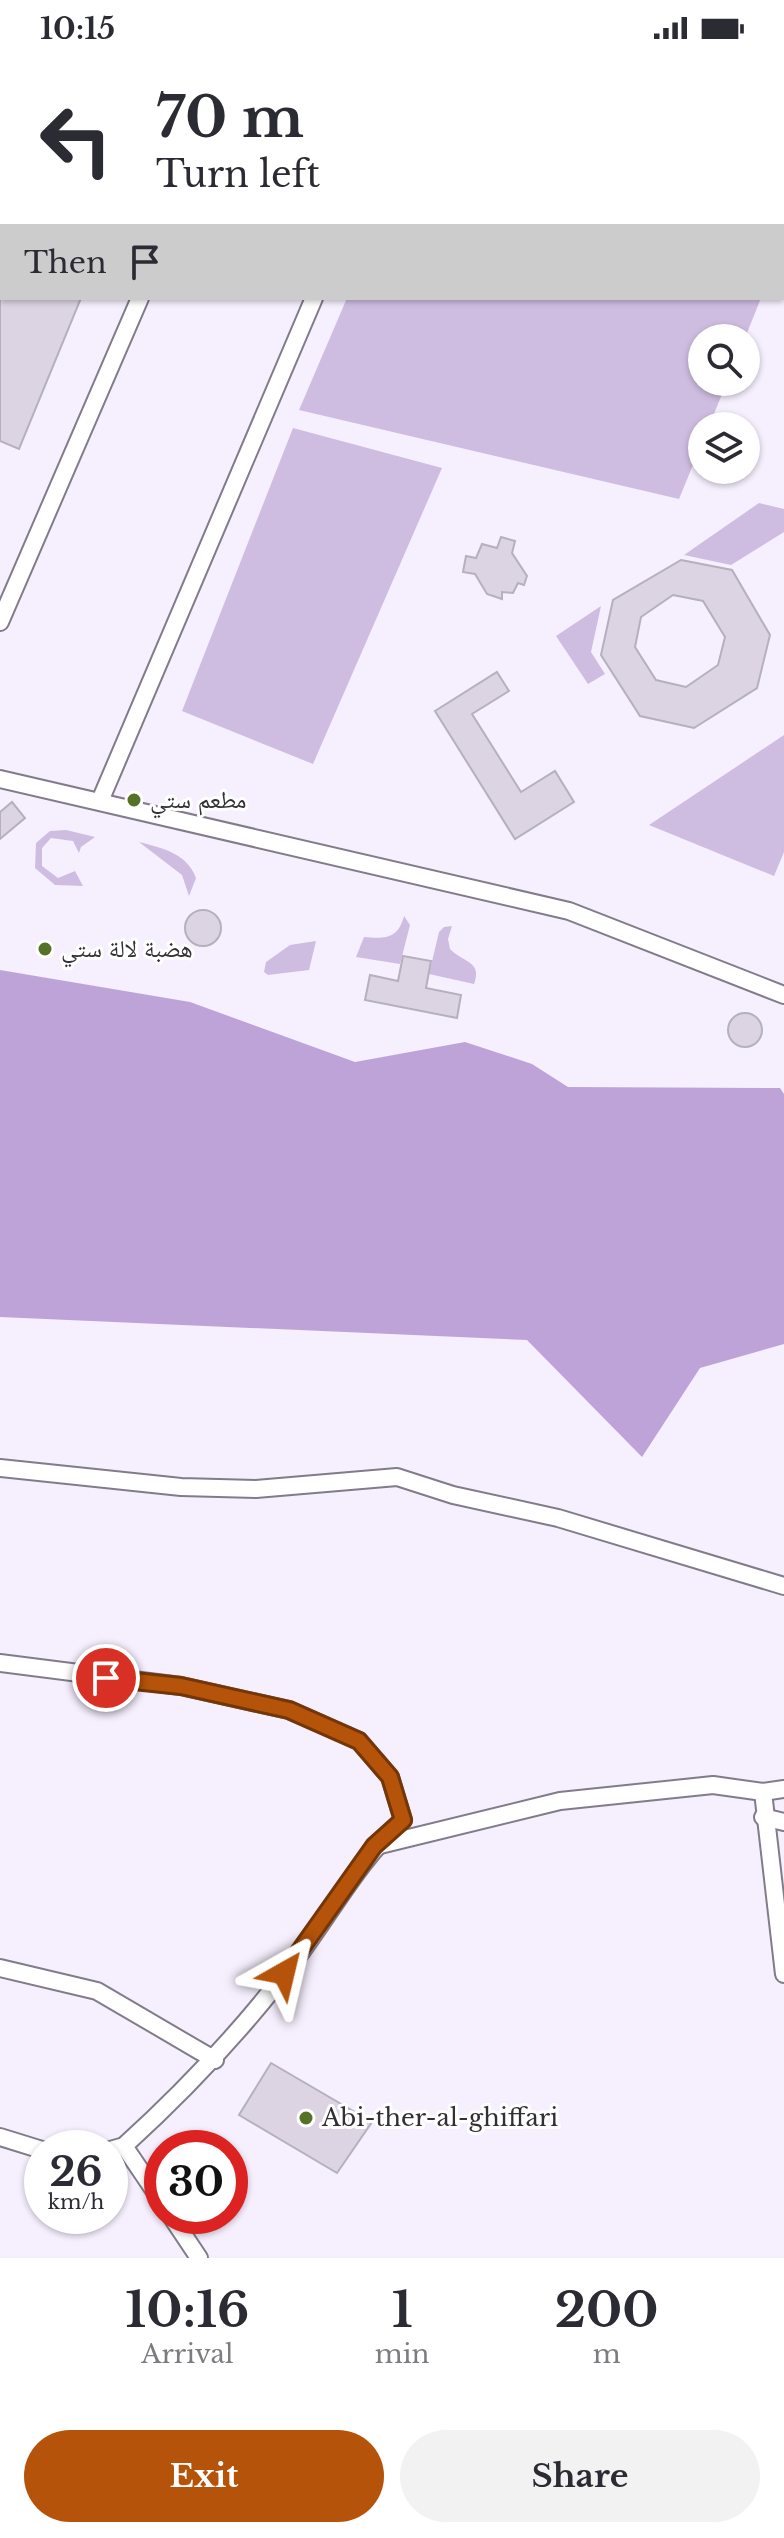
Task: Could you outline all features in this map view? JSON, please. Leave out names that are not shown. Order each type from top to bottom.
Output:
[{"type":"street","points":[[0,622],[139,300]]},
{"type":"street","points":[[100,801],[313,300]]},
{"type":"street","points":[[0,779],[569,911],[784,995]]},
{"type":"street","points":[[0,1468],[196,1488],[256,1489],[397,1477],[453,1495],[558,1518],[784,1586]]},
{"type":"street","points":[[0,1663],[181,1686],[289,1710],[359,1741],[390,1777],[403,1820],[374,1846],[301,1952],[215,2060],[128,2138]]},
{"type":"street","points":[[374,1846],[560,1801],[713,1785],[763,1792],[784,1789]]},
{"type":"street","points":[[763,1792],[763,1817],[782,1939],[784,1974]]},
{"type":"street","points":[[763,1817],[784,1822]]},
{"type":"street","points":[[0,1968],[97,1991],[215,2060]]},
{"type":"street","points":[[0,2137],[24,2144]]},
{"type":"street","points":[[128,2161],[144,2180]]},
{"type":"street","points":[[183,2234],[199,2258]]},
{"type":"shaded area","points":[[346,300],[760,300],[751,324],[688,324],[688,396],[721,396],[715,412],[688,412],[688,477],[679,499],[299,410]]},
{"type":"shaded area","points":[[293,428],[442,468],[313,764],[182,711]]},
{"type":"shaded area","points":[[759,503],[784,509],[784,532],[731,565],[684,555]]},
{"type":"shaded area","points":[[601,606],[591,652],[605,674],[588,684],[556,636]]},
{"type":"shaded area","points":[[784,735],[784,852],[774,876],[649,825]]},
{"type":"shaded area","points":[[66,830],[95,837],[81,847],[79,853],[73,841],[51,838],[42,848],[42,866],[58,878],[75,871],[83,886],[55,885],[35,868],[36,843],[50,831]]},
{"type":"shaded area","points":[[139,842],[173,853],[187,863],[196,878],[189,896],[182,875]]},
{"type":"shaded area","points":[[404,916],[410,925],[400,964],[356,957],[364,937],[390,936],[398,929]]},
{"type":"shaded area","points":[[452,926],[448,939],[450,949],[474,966],[474,984],[429,974],[439,932],[444,927]]},
{"type":"shaded area","points":[[316,941],[309,970],[268,975],[264,972],[266,962],[290,945]]},
{"type":"shaded area","points":[[0,970],[190,1002],[355,1062],[465,1042],[532,1064],[568,1087],[780,1088],[784,1094],[784,1344],[700,1368],[642,1457],[527,1340],[0,1317]]},
{"type":"building","points":[[0,300],[80,300],[19,449],[0,441]]},
{"type":"building","points":[[501,537],[515,541],[512,553],[527,576],[524,585],[518,583],[513,593],[502,592],[502,599],[487,594],[475,574],[463,572],[466,556],[476,558],[482,544],[497,548]]},
{"type":"building","points":[[681,560],[732,570],[770,635],[757,688],[694,728],[640,716],[601,655],[613,600]],"holes":[[[673,595],[703,601],[725,637],[718,665],[686,687],[656,680],[635,647],[641,617]]]},
{"type":"building","points":[[497,672],[509,691],[472,714],[521,792],[555,771],[574,802],[515,839],[435,711]]},
{"type":"building","points":[[12,802],[25,818],[0,839],[0,812]]},
{"type":"building","points":[[203,910],[216,915],[221,928],[216,941],[203,946],[190,941],[185,928],[190,915]]},
{"type":"building","points":[[403,956],[431,961],[426,988],[461,995],[457,1018],[365,1000],[370,975],[398,981]]},
{"type":"building","points":[[745,1013],[757,1018],[762,1030],[757,1042],[745,1047],[733,1042],[728,1030],[733,1018]]},
{"type":"building","name":"Abi-ther-al-ghiffari","points":[[271,2063],[372,2122],[337,2173],[239,2115]]},
{"type":"place","name":"مطعم ستي","points":[[134,800]]},
{"type":"place","name":"هضبة لالة ستي","points":[[45,949]]},
{"type":"place","name":"Abi-ther-al-ghiffari","points":[[306,2118]]},
{"type":"route","points":[[106,1678],[181,1686],[289,1710],[359,1741],[390,1777],[403,1820],[374,1846],[284,1973]]}]
